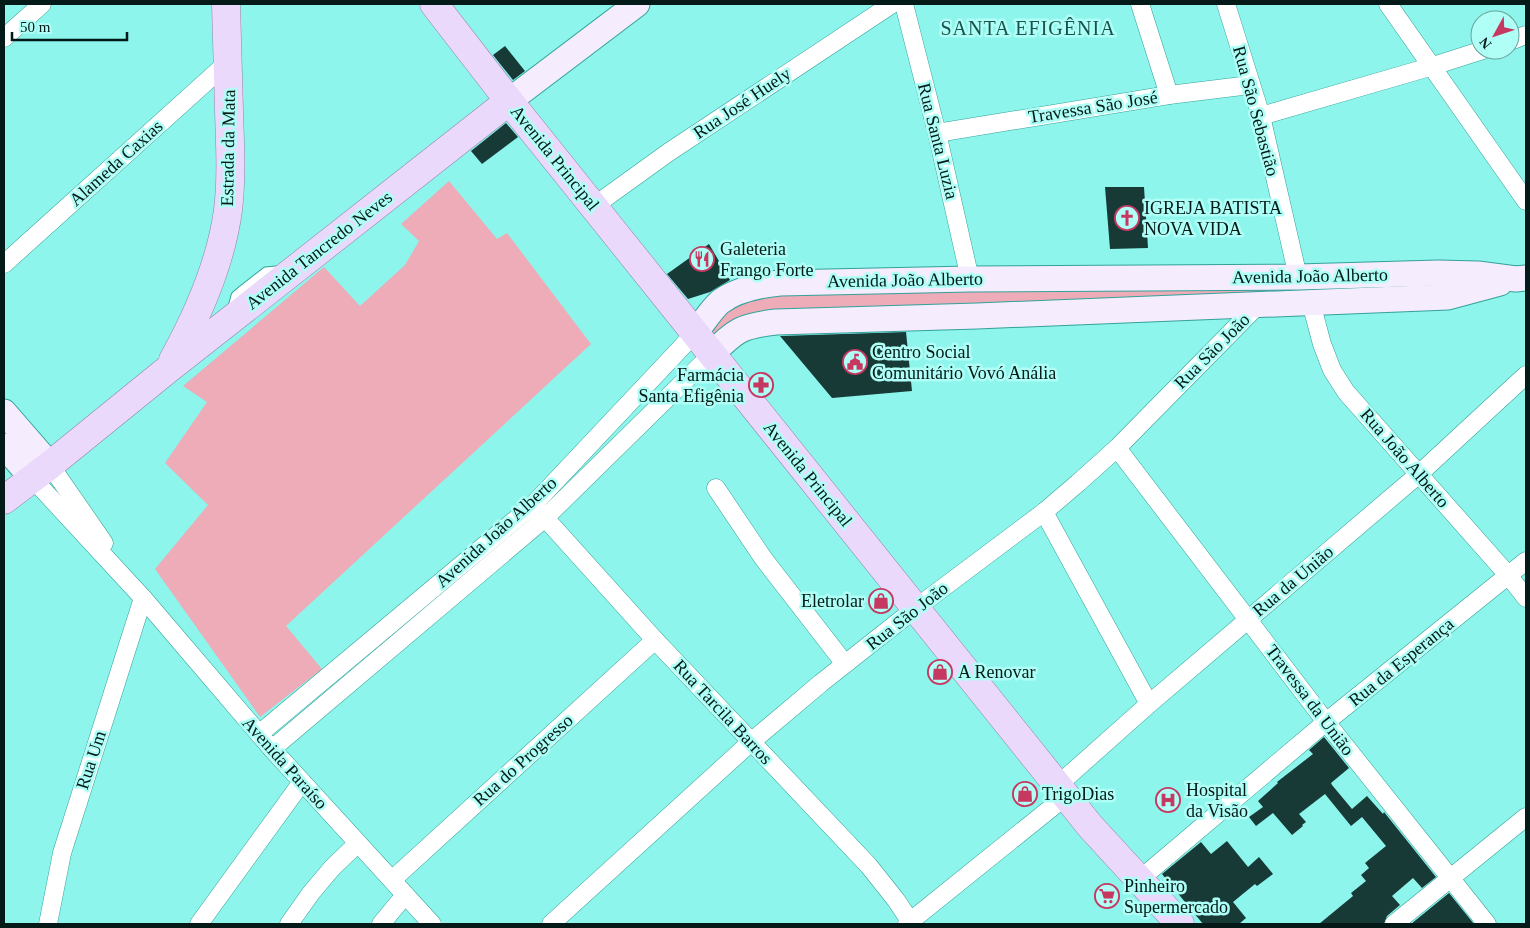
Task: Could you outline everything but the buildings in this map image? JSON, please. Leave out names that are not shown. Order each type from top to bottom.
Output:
[{"type":"main road","name":"Estrada da Mata","points":[[167,370],[206,297],[224,253],[231,162],[226,4]]},
{"type":"main road","name":"Avenida Principal","points":[[434,4],[509,101],[1090,826],[1180,924]]},
{"type":"main road","name":"Avenida Tancredo Neves","points":[[4,500],[509,101]]},
{"type":"main road","points":[[206,297],[201,316],[208,324],[227,323]]},
{"type":"main road","name":"Avenida Principal","points":[[1090,826],[1155,924]]},
{"type":"street","points":[[4,38],[42,4]]},
{"type":"street","name":"Avenida Tancredo Neves","points":[[509,101],[636,4]]},
{"type":"street","name":"Rua José Huely","points":[[594,206],[668,152],[892,4]]},
{"type":"street","name":"Rua Santa Luzia","points":[[904,4],[937,133],[970,279]]},
{"type":"street","points":[[1140,4],[1169,95]]},
{"type":"street","name":"Rua São Sebastião","points":[[1226,4],[1261,116],[1298,277]]},
{"type":"street","points":[[1388,4],[1526,201]]},
{"type":"street","points":[[1261,116],[1470,54]]},
{"type":"street","name":"Alameda Caxias","points":[[4,264],[228,62]]},
{"type":"street","name":"Travessa São José","points":[[937,133],[1169,95],[1250,85]]},
{"type":"street","name":"Avenida João Alberto","points":[[259,734],[533,505],[696,333],[719,303],[734,294],[765,284],[970,279],[1298,277],[1438,274],[1478,274],[1521,278]]},
{"type":"street","name":"Avenida João Alberto","points":[[272,749],[545,518],[730,336],[740,329],[757,324],[776,322],[977,316],[1448,296],[1521,278]]},
{"type":"street","name":"Rua João Alberto","points":[[1310,303],[1332,370],[1346,392],[1508,575],[1526,598]]},
{"type":"street","name":"Rua São João","points":[[550,924],[752,742],[821,683],[916,608],[1044,512],[1117,448],[1259,304]]},
{"type":"street","name":"Rua da União","points":[[910,923],[1062,791],[1149,704],[1419,474],[1526,375]]},
{"type":"street","name":"Avenida Paraíso","points":[[4,412],[41,472],[143,598],[272,749],[432,924]]},
{"type":"street","name":"Avenida Paraíso","points":[[4,446],[41,472]]},
{"type":"street","name":"Travessa da União","points":[[1117,448],[1326,722],[1487,924]]},
{"type":"street","points":[[716,488],[763,558],[845,664]]},
{"type":"street","name":"Rua Tarcila Barros","points":[[533,505],[655,640],[869,866],[910,923]]},
{"type":"street","points":[[1044,512],[1149,704]]},
{"type":"street","name":"Rua da Esperança","points":[[1139,880],[1326,722],[1526,561]]},
{"type":"street","name":"Rua Um","points":[[48,924],[62,853],[143,598]]},
{"type":"street","name":"Rua do Progresso","points":[[392,880],[655,640]]},
{"type":"street","points":[[199,924],[302,782]]},
{"type":"street","points":[[1394,924],[1526,817]]},
{"type":"street","points":[[289,924],[332,868],[358,843]]},
{"type":"street","points":[[381,924],[405,895]]},
{"type":"shaded area","points":[[449,181],[497,239],[507,233],[591,344],[286,626],[322,669],[260,717],[155,569],[208,505],[165,463],[207,402],[183,386],[324,267],[360,306],[405,265],[419,241],[401,224]]},
{"type":"shaded area","points":[[1491,280],[1444,290],[964,311],[715,340],[705,329],[727,307],[761,293]]},
{"type":"place","name":"IGREJA BATISTA NOVA VIDA","points":[[1127,218]]},
{"type":"place","name":"Galeteria Frango Forte","points":[[702,259]]},
{"type":"place","name":"Centro Social Comunitário Vovó Anália","points":[[855,362]]},
{"type":"place","name":"Farmácia Santa Efigênia","points":[[761,385]]},
{"type":"place","name":"Eletrolar","points":[[881,601]]},
{"type":"place","name":"A Renovar","points":[[940,672]]},
{"type":"place","name":"TrigoDias","points":[[1025,794]]},
{"type":"place","name":"Hospital da Visão","points":[[1168,800]]},
{"type":"place","name":"Pinheiro Supermercado","points":[[1107,896]]},
{"type":"district","name":"SANTA EFIGÊNIA","points":[[1028,28]]}]
